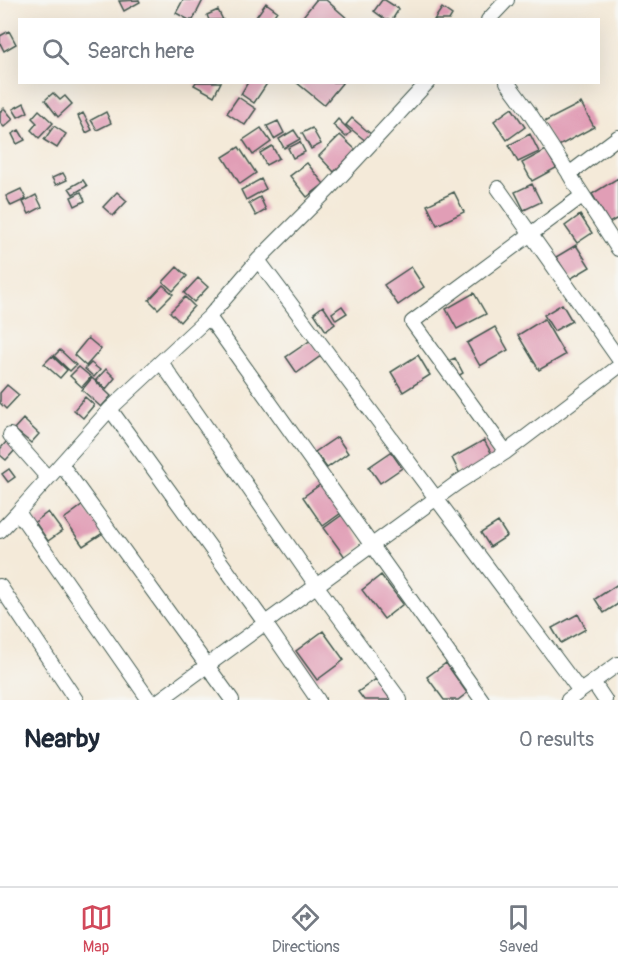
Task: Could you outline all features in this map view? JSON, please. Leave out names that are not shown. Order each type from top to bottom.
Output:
[{"type":"street","points":[[490,18],[507,0]]},
{"type":"street","points":[[0,531],[110,409],[209,317],[258,260],[328,190],[426,84]]},
{"type":"street","points":[[508,84],[618,249]]},
{"type":"street","points":[[569,174],[618,137]]},
{"type":"street","points":[[506,452],[412,322],[582,196],[569,174]]},
{"type":"street","points":[[498,188],[618,358]]},
{"type":"street","points":[[258,260],[580,691]]},
{"type":"street","points":[[209,317],[370,546],[482,700]]},
{"type":"street","points":[[161,362],[316,585],[400,700]]},
{"type":"street","points":[[160,700],[436,498],[506,452],[618,367]]},
{"type":"street","points":[[110,409],[265,622],[318,700]]},
{"type":"street","points":[[10,435],[48,478]]},
{"type":"street","points":[[61,464],[232,700]]},
{"type":"street","points":[[18,512],[149,700]]},
{"type":"street","points":[[0,586],[76,700]]},
{"type":"street","points":[[568,700],[618,664]]},
{"type":"street","points":[[593,682],[605,700]]},
{"type":"building","points":[[139,0],[140,2],[124,11],[119,1]]},
{"type":"building","points":[[183,0],[203,0],[194,18],[185,18],[176,13]]},
{"type":"building","points":[[316,0],[326,0],[347,18],[302,18]]},
{"type":"building","points":[[382,0],[399,9],[393,18],[383,18],[374,11]]},
{"type":"building","points":[[266,3],[277,11],[272,18],[256,17]]},
{"type":"building","points":[[442,8],[452,15],[450,18],[435,18]]},
{"type":"building","points":[[218,10],[222,18],[208,18],[207,15]]},
{"type":"building","points":[[9,31],[16,44],[4,51],[0,43],[0,36]]},
{"type":"building","points":[[195,84],[220,84],[214,96]]},
{"type":"building","points":[[247,84],[267,84],[254,103],[241,94]]},
{"type":"building","points":[[298,84],[341,84],[324,105]]},
{"type":"building","points":[[53,93],[60,100],[65,96],[72,104],[58,117],[45,100]]},
{"type":"building","points":[[238,97],[256,109],[245,125],[227,113]]},
{"type":"building","points":[[24,103],[28,112],[18,117],[13,109]]},
{"type":"building","points":[[581,103],[594,127],[555,148],[542,123]]},
{"type":"building","points":[[4,108],[13,119],[4,127],[0,123],[0,112]]},
{"type":"building","points":[[512,108],[525,127],[507,140],[494,121]]},
{"type":"building","points":[[39,110],[53,123],[39,138],[31,130],[37,123],[32,118]]},
{"type":"building","points":[[106,112],[111,123],[97,130],[91,120]]},
{"type":"building","points":[[83,113],[92,130],[86,133],[78,116]]},
{"type":"building","points":[[352,118],[372,135],[367,142],[346,125]]},
{"type":"building","points":[[338,119],[351,132],[346,137],[333,125]]},
{"type":"building","points":[[278,121],[284,133],[274,139],[267,126]]},
{"type":"building","points":[[54,126],[66,134],[57,148],[44,140]]},
{"type":"building","points":[[261,128],[271,142],[253,155],[243,140]]},
{"type":"building","points":[[312,128],[321,144],[311,149],[302,133]]},
{"type":"building","points":[[19,130],[25,140],[17,144],[12,134]]},
{"type":"building","points":[[294,130],[300,139],[284,148],[279,139]]},
{"type":"building","points":[[530,134],[539,152],[518,162],[509,145]]},
{"type":"building","points":[[340,135],[356,150],[334,172],[319,156]]},
{"type":"building","points":[[300,142],[305,152],[293,158],[288,148]]},
{"type":"building","points":[[272,146],[279,158],[266,165],[260,153]]},
{"type":"building","points":[[239,147],[256,173],[240,184],[223,157]]},
{"type":"building","points":[[546,150],[556,168],[532,181],[522,163]]},
{"type":"building","points":[[307,163],[324,184],[307,197],[290,176]]},
{"type":"building","points":[[63,173],[67,180],[56,185],[52,178]]},
{"type":"building","points":[[618,178],[618,218],[609,223],[592,194]]},
{"type":"building","points":[[261,179],[266,189],[246,200],[241,190]]},
{"type":"building","points":[[83,180],[87,186],[73,194],[69,188]]},
{"type":"building","points":[[532,184],[541,202],[524,210],[515,192]]},
{"type":"building","points":[[21,189],[26,199],[11,206],[6,196]]},
{"type":"building","points":[[81,192],[85,201],[75,206],[71,197]]},
{"type":"building","points":[[117,192],[127,201],[113,216],[103,207]]},
{"type":"building","points":[[454,192],[464,212],[437,225],[427,205]]},
{"type":"building","points":[[36,195],[42,207],[29,214],[23,202]]},
{"type":"building","points":[[260,197],[266,210],[256,216],[249,203]]},
{"type":"building","points":[[580,215],[592,233],[577,243],[565,226]]},
{"type":"building","points":[[576,245],[590,267],[570,279],[556,257]]},
{"type":"building","points":[[177,267],[187,276],[173,291],[163,282]]},
{"type":"building","points":[[411,267],[424,287],[398,305],[384,285]]},
{"type":"building","points":[[198,278],[208,287],[194,302],[184,293]]},
{"type":"building","points":[[163,285],[173,294],[158,309],[149,300]]},
{"type":"building","points":[[474,293],[486,314],[457,329],[446,309]]},
{"type":"building","points":[[185,297],[194,306],[180,322],[170,312]]},
{"type":"building","points":[[562,304],[572,321],[554,331],[544,315]]},
{"type":"building","points":[[323,306],[335,324],[326,331],[314,313]]},
{"type":"building","points":[[342,306],[347,313],[336,320],[332,313]]},
{"type":"building","points":[[544,319],[565,355],[539,370],[518,335]]},
{"type":"building","points":[[495,327],[508,350],[480,366],[467,343]]},
{"type":"building","points":[[88,338],[101,349],[86,366],[74,355]]},
{"type":"building","points":[[311,340],[322,355],[297,373],[286,357]]},
{"type":"building","points":[[60,350],[76,365],[70,371],[54,356]]},
{"type":"building","points":[[418,355],[430,375],[403,392],[391,372]]},
{"type":"building","points":[[52,356],[67,370],[60,378],[44,364]]},
{"type":"building","points":[[455,358],[463,373],[455,378],[446,362]]},
{"type":"building","points":[[91,363],[100,370],[94,377],[85,369]]},
{"type":"building","points":[[79,367],[91,377],[82,387],[70,376]]},
{"type":"building","points":[[106,369],[115,378],[106,389],[96,380]]},
{"type":"building","points":[[92,378],[111,396],[101,407],[82,390]]},
{"type":"building","points":[[7,385],[19,395],[6,409],[0,403],[0,393]]},
{"type":"building","points":[[85,397],[94,405],[83,418],[74,410]]},
{"type":"building","points":[[23,419],[39,434],[31,443],[14,429]]},
{"type":"building","points":[[337,437],[348,453],[327,468],[315,452]]},
{"type":"building","points":[[484,440],[494,458],[461,476],[452,458]]},
{"type":"building","points":[[7,441],[16,449],[6,460],[0,455],[0,449]]},
{"type":"building","points":[[391,452],[402,468],[380,483],[369,467]]},
{"type":"building","points":[[9,469],[15,477],[8,482],[2,474]]},
{"type":"building","points":[[321,484],[341,513],[323,526],[303,497]]},
{"type":"building","points":[[83,505],[103,533],[83,546],[64,519]]},
{"type":"building","points":[[48,512],[62,531],[48,541],[35,522]]},
{"type":"building","points":[[342,515],[363,544],[345,557],[324,528]]},
{"type":"building","points":[[498,522],[507,536],[490,547],[481,533]]},
{"type":"building","points":[[381,575],[403,604],[384,619],[362,590]]},
{"type":"building","points":[[618,584],[618,604],[604,613],[595,599]]},
{"type":"building","points":[[578,614],[586,629],[561,643],[552,628]]},
{"type":"building","points":[[323,631],[344,660],[317,680],[296,651]]},
{"type":"building","points":[[446,663],[467,693],[458,700],[444,700],[427,677]]},
{"type":"building","points":[[376,679],[391,700],[364,700],[358,692]]}]
